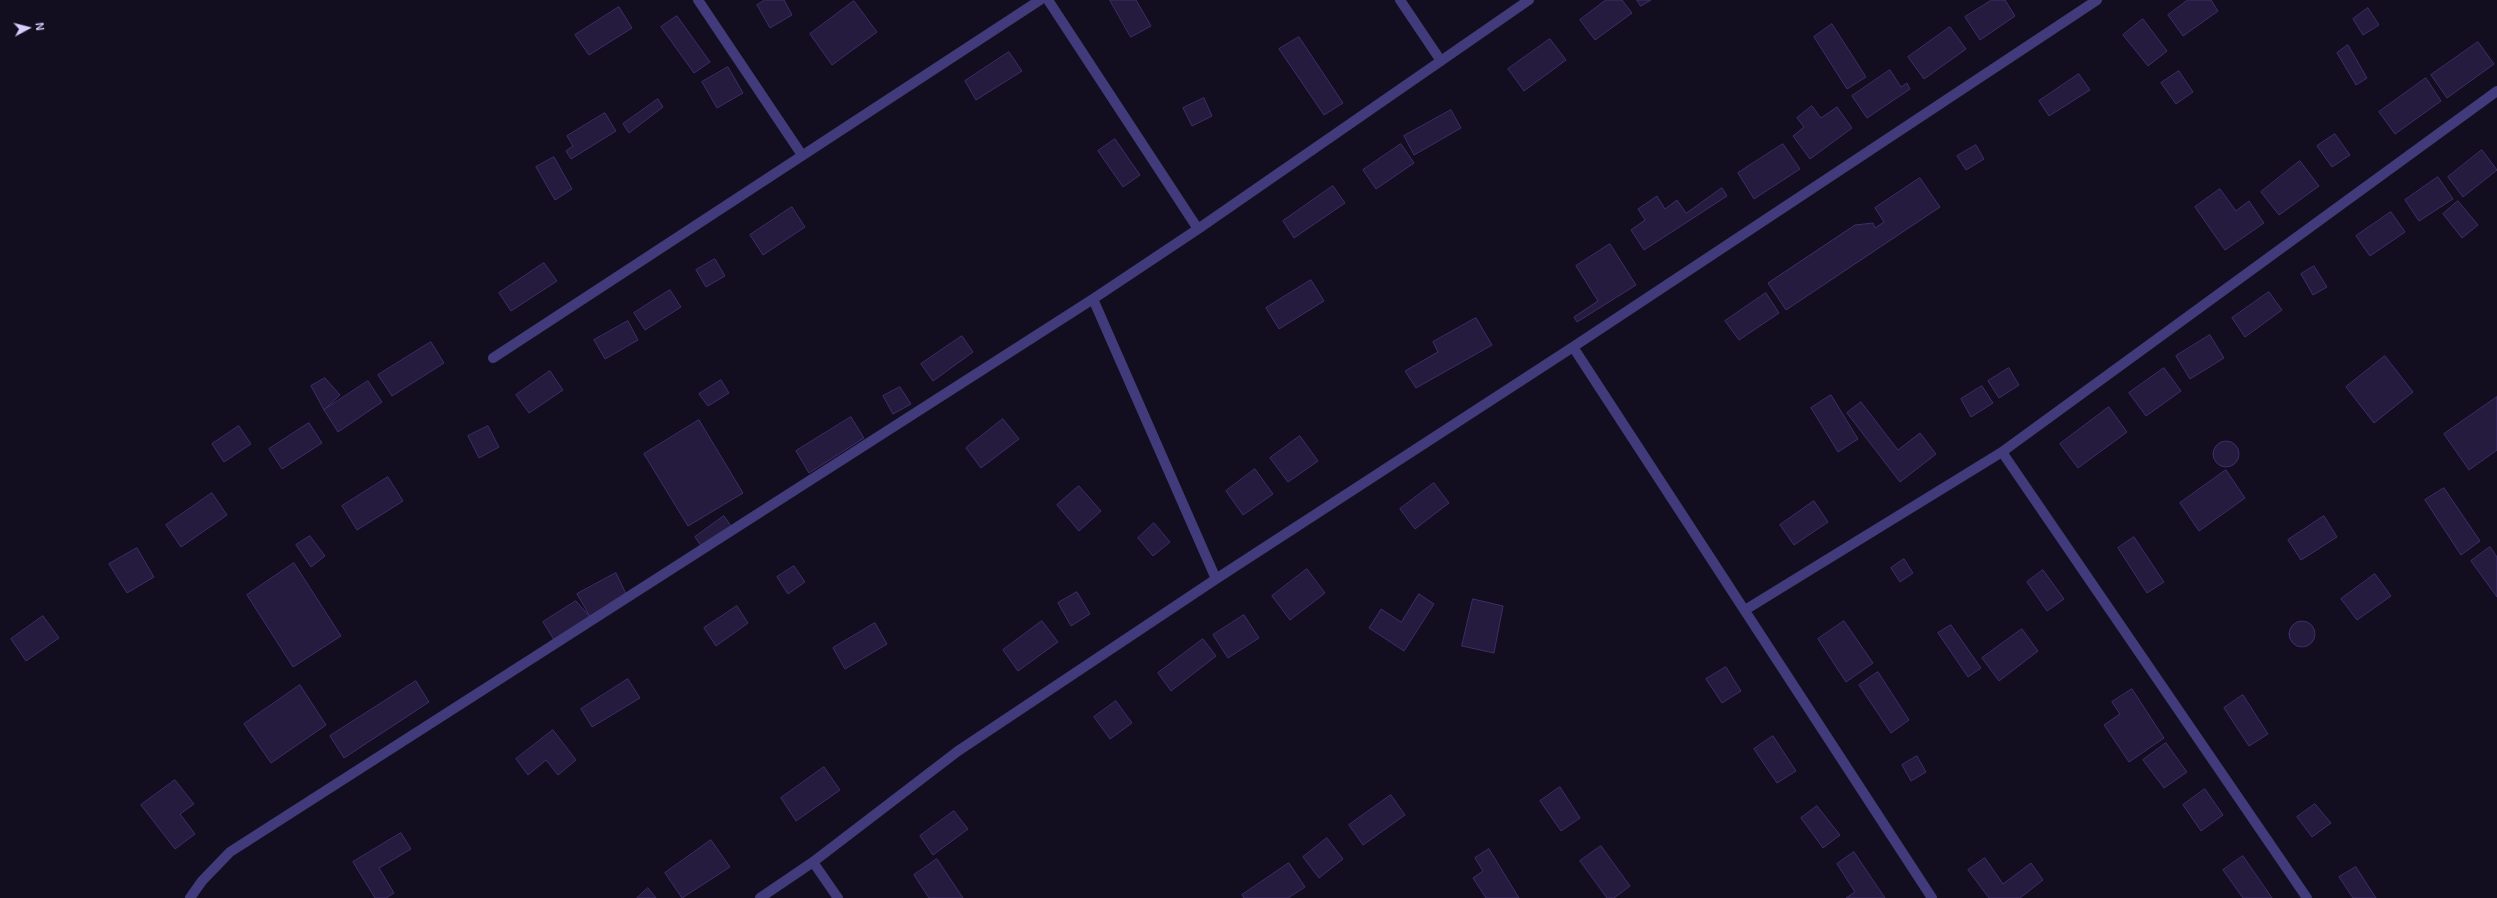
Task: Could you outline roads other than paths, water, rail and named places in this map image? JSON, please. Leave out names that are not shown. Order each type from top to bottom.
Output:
[{"type":"street","points":[[698,0],[802,155]]},
{"type":"street","points":[[493,358],[1040,0]]},
{"type":"street","points":[[1048,0],[1198,229]]},
{"type":"street","points":[[1400,0],[1441,61]]},
{"type":"street","points":[[190,898],[202,882],[230,852],[1093,299],[1198,229],[1529,0]]},
{"type":"street","points":[[760,898],[813,862],[958,751],[1216,579],[1573,347],[2097,0]]},
{"type":"street","points":[[1745,610],[2002,452],[2497,91]]},
{"type":"street","points":[[1093,299],[1216,579]]},
{"type":"street","points":[[1573,347],[1932,898]]},
{"type":"street","points":[[2002,452],[2307,898]]},
{"type":"street","points":[[813,862],[838,898]]}]
